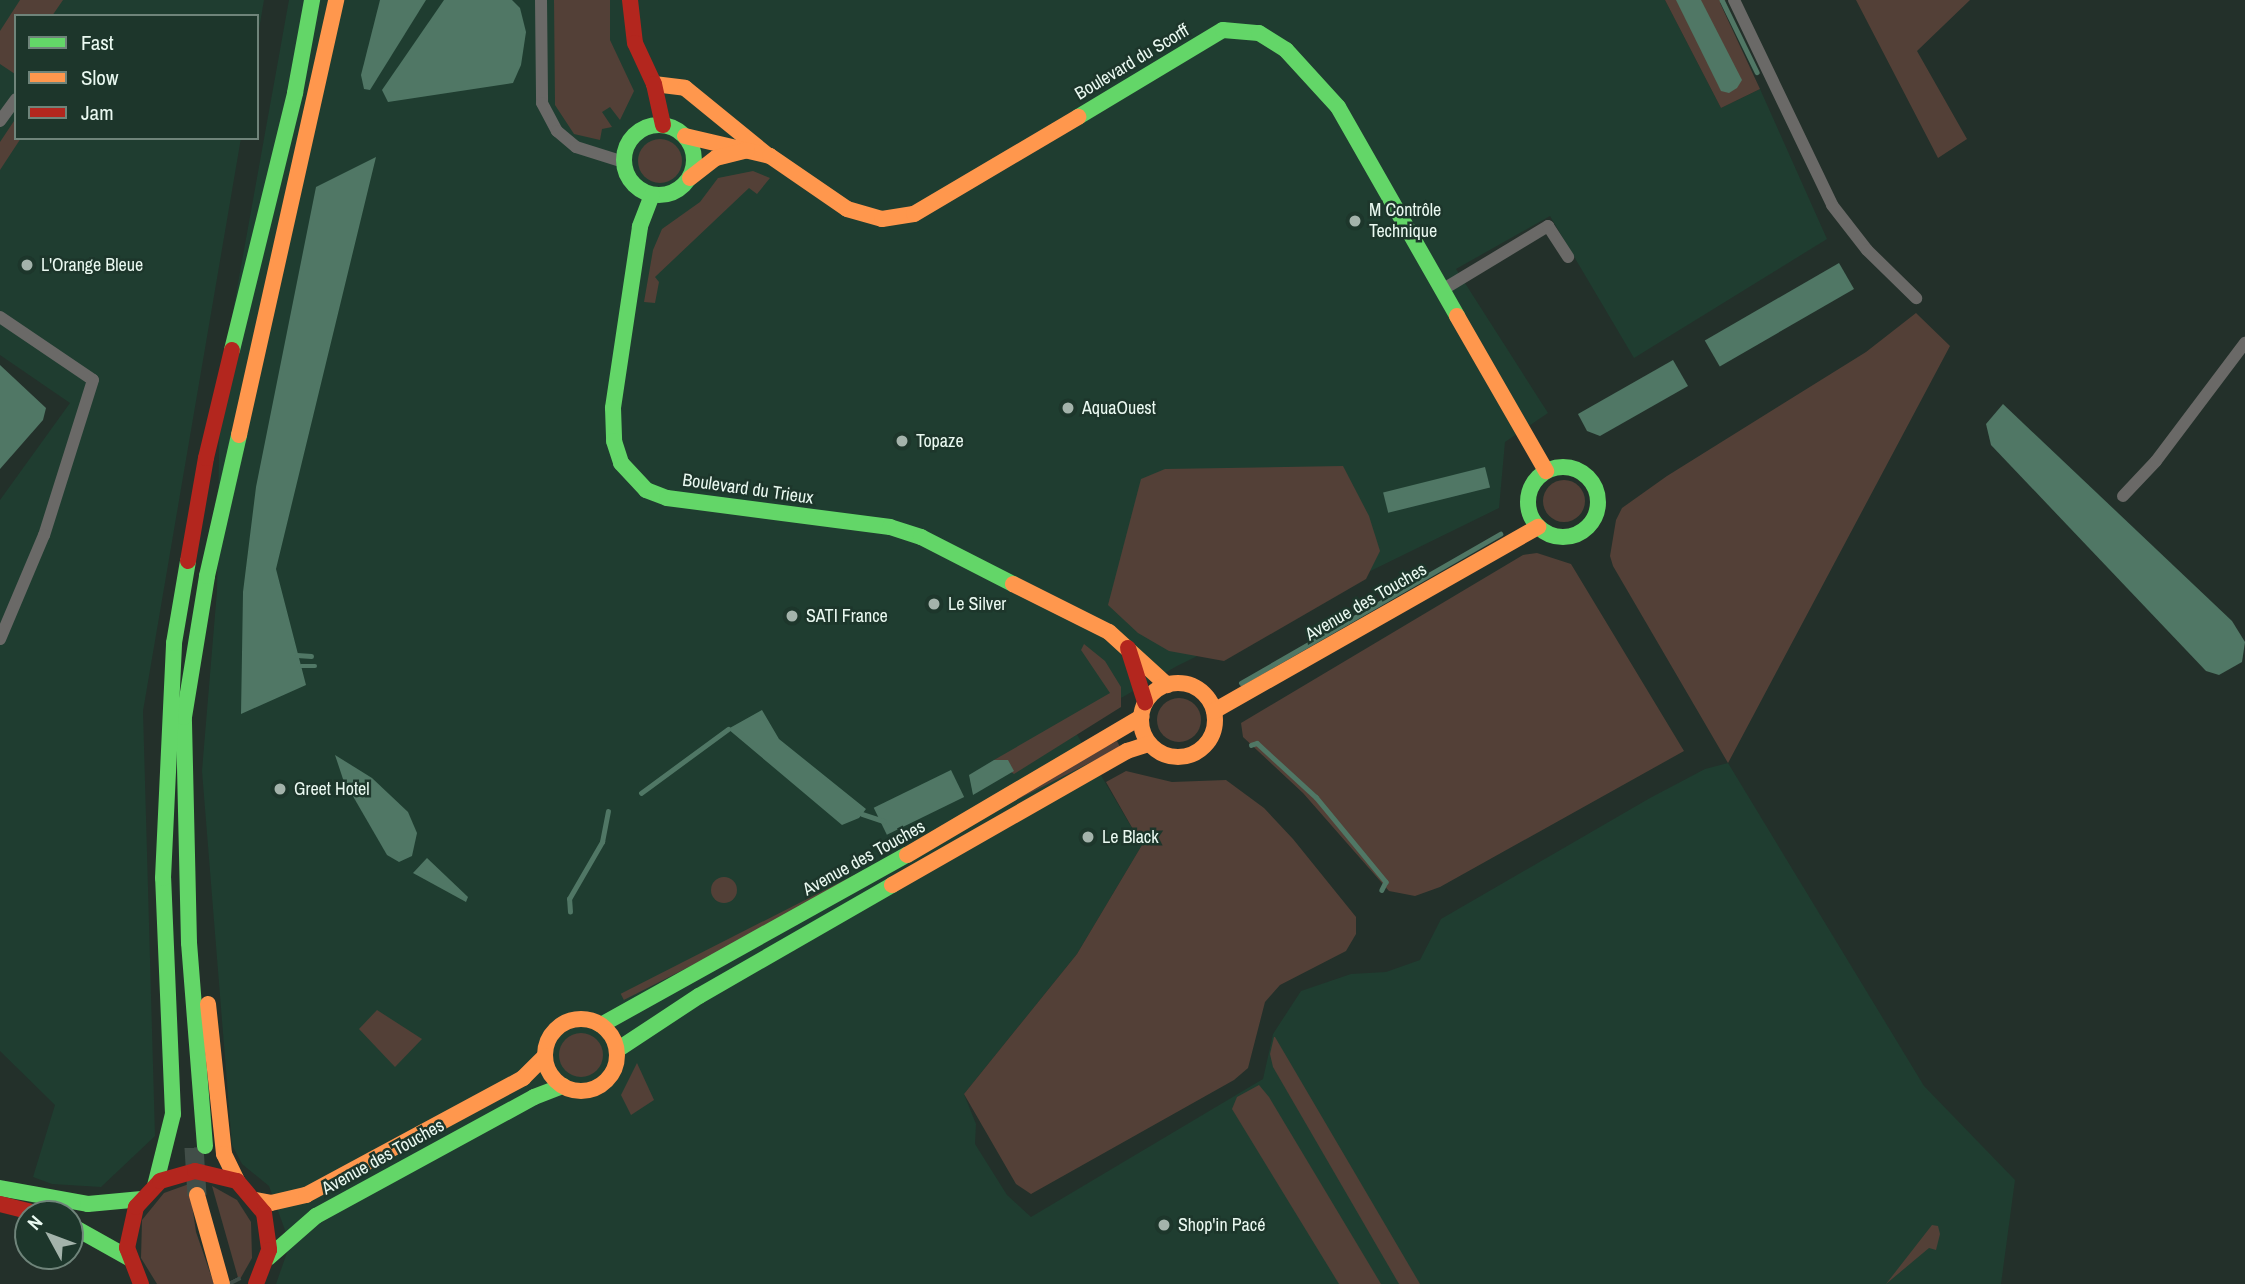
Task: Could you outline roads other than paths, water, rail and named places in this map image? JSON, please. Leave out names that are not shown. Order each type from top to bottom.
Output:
[{"type":"street","points":[[155,1186],[172,1127],[174,1080],[165,948],[168,704],[188,554],[206,458],[295,93],[312,0]]},
{"type":"street","points":[[166,817],[200,1146],[186,850],[184,717],[207,576],[336,0]]},
{"type":"street","points":[[541,0],[542,103],[557,131],[576,147],[624,162]]},
{"type":"street","points":[[630,0],[635,43],[654,84],[663,125]]},
{"type":"street","points":[[1734,0],[1832,205],[1867,250],[1916,298]]},
{"type":"street","name":"Boulevard du Scorff","points":[[685,136],[766,154],[847,209],[881,219],[914,214],[1223,30],[1259,33],[1286,50],[1338,107],[1546,471]]},
{"type":"street","points":[[654,84],[684,88],[766,154]]},
{"type":"street","points":[[0,121],[14,102]]},
{"type":"street","points":[[663,125],[685,136],[694,156],[690,178],[674,192],[652,195],[633,184],[624,162],[631,139],[651,126],[663,125]]},
{"type":"street","name":"Boulevard du Scorff","points":[[690,178],[716,158],[749,150]]},
{"type":"street","name":"Boulevard du Trieux","points":[[652,195],[640,227],[614,408],[614,441],[621,463],[646,490],[667,498],[890,527],[921,537],[1110,632],[1167,685]]},
{"type":"street","points":[[1442,290],[1548,226],[1568,257]]},
{"type":"street","points":[[0,317],[93,380],[44,535],[0,639]]},
{"type":"street","points":[[2123,496],[2156,461],[2245,342]]},
{"type":"street","points":[[1564,467],[1586,475],[1596,491],[1598,506],[1587,528],[1569,537],[1558,537],[1538,527],[1529,513],[1528,495],[1546,471],[1564,467]]},
{"type":"street","name":"Avenue des Touches","points":[[1214,711],[1538,527]]},
{"type":"street","points":[[1127,645],[1149,744],[1173,758],[1194,754],[1213,733],[1214,711],[1196,688],[1167,685],[1143,709]]},
{"type":"street","name":"Avenue des Touches","points":[[601,1025],[989,809],[1143,709]]},
{"type":"street","name":"Avenue des Touches","points":[[617,1050],[699,996],[1127,751],[1149,744]]},
{"type":"street","points":[[186,850],[202,940],[223,1154],[237,1181],[256,1200],[268,1227],[262,1275]]},
{"type":"street","points":[[582,1019],[601,1025],[617,1050],[615,1069],[603,1084],[587,1091],[563,1086],[549,1070],[545,1056],[552,1034],[565,1023],[582,1019]]},
{"type":"street","name":"Avenue des Touches","points":[[256,1200],[271,1203],[306,1195],[523,1078],[545,1056]]},
{"type":"street","name":"Avenue des Touches","points":[[262,1275],[316,1216],[534,1097],[563,1086]]},
{"type":"street","points":[[136,1281],[129,1258],[128,1227],[142,1199],[155,1186],[195,1171],[237,1181]]},
{"type":"street","points":[[0,1188],[88,1204],[142,1199]]},
{"type":"street","points":[[202,1194],[227,1282]]},
{"type":"street","points":[[84,1232],[129,1258]]},
{"type":"waterway","points":[[1722,0],[1757,72]]},
{"type":"waterway","points":[[1241,683],[1500,534]]},
{"type":"waterway","points":[[297,655],[311,656]]},
{"type":"waterway","points":[[301,666],[315,666]]},
{"type":"waterway","points":[[641,793],[728,729]]},
{"type":"waterway","points":[[1251,745],[1257,743],[1316,797],[1386,882],[1382,890]]},
{"type":"waterway","points":[[570,912],[569,899],[602,842],[608,812]]},
{"type":"waterway","points":[[862,814],[884,821]]},
{"type":"tunnel","points":[[194,1147],[197,1195]]},
{"type":"tunnel","points":[[231,1280],[233,1284]]},
{"type":"place","name":"M Contrôle Technique","points":[[1355,221]]},
{"type":"place","name":"L'Orange Bleue","points":[[27,265]]},
{"type":"place","name":"AquaOuest","points":[[1068,408]]},
{"type":"place","name":"Topaze","points":[[902,441]]},
{"type":"place","name":"Le Silver","points":[[934,604]]},
{"type":"place","name":"SATI France","points":[[792,616]]},
{"type":"place","name":"Greet Hotel","points":[[280,789]]},
{"type":"place","name":"Le Black","points":[[1088,837]]},
{"type":"place","name":"Shop'in Pacé","points":[[1164,1225]]}]
